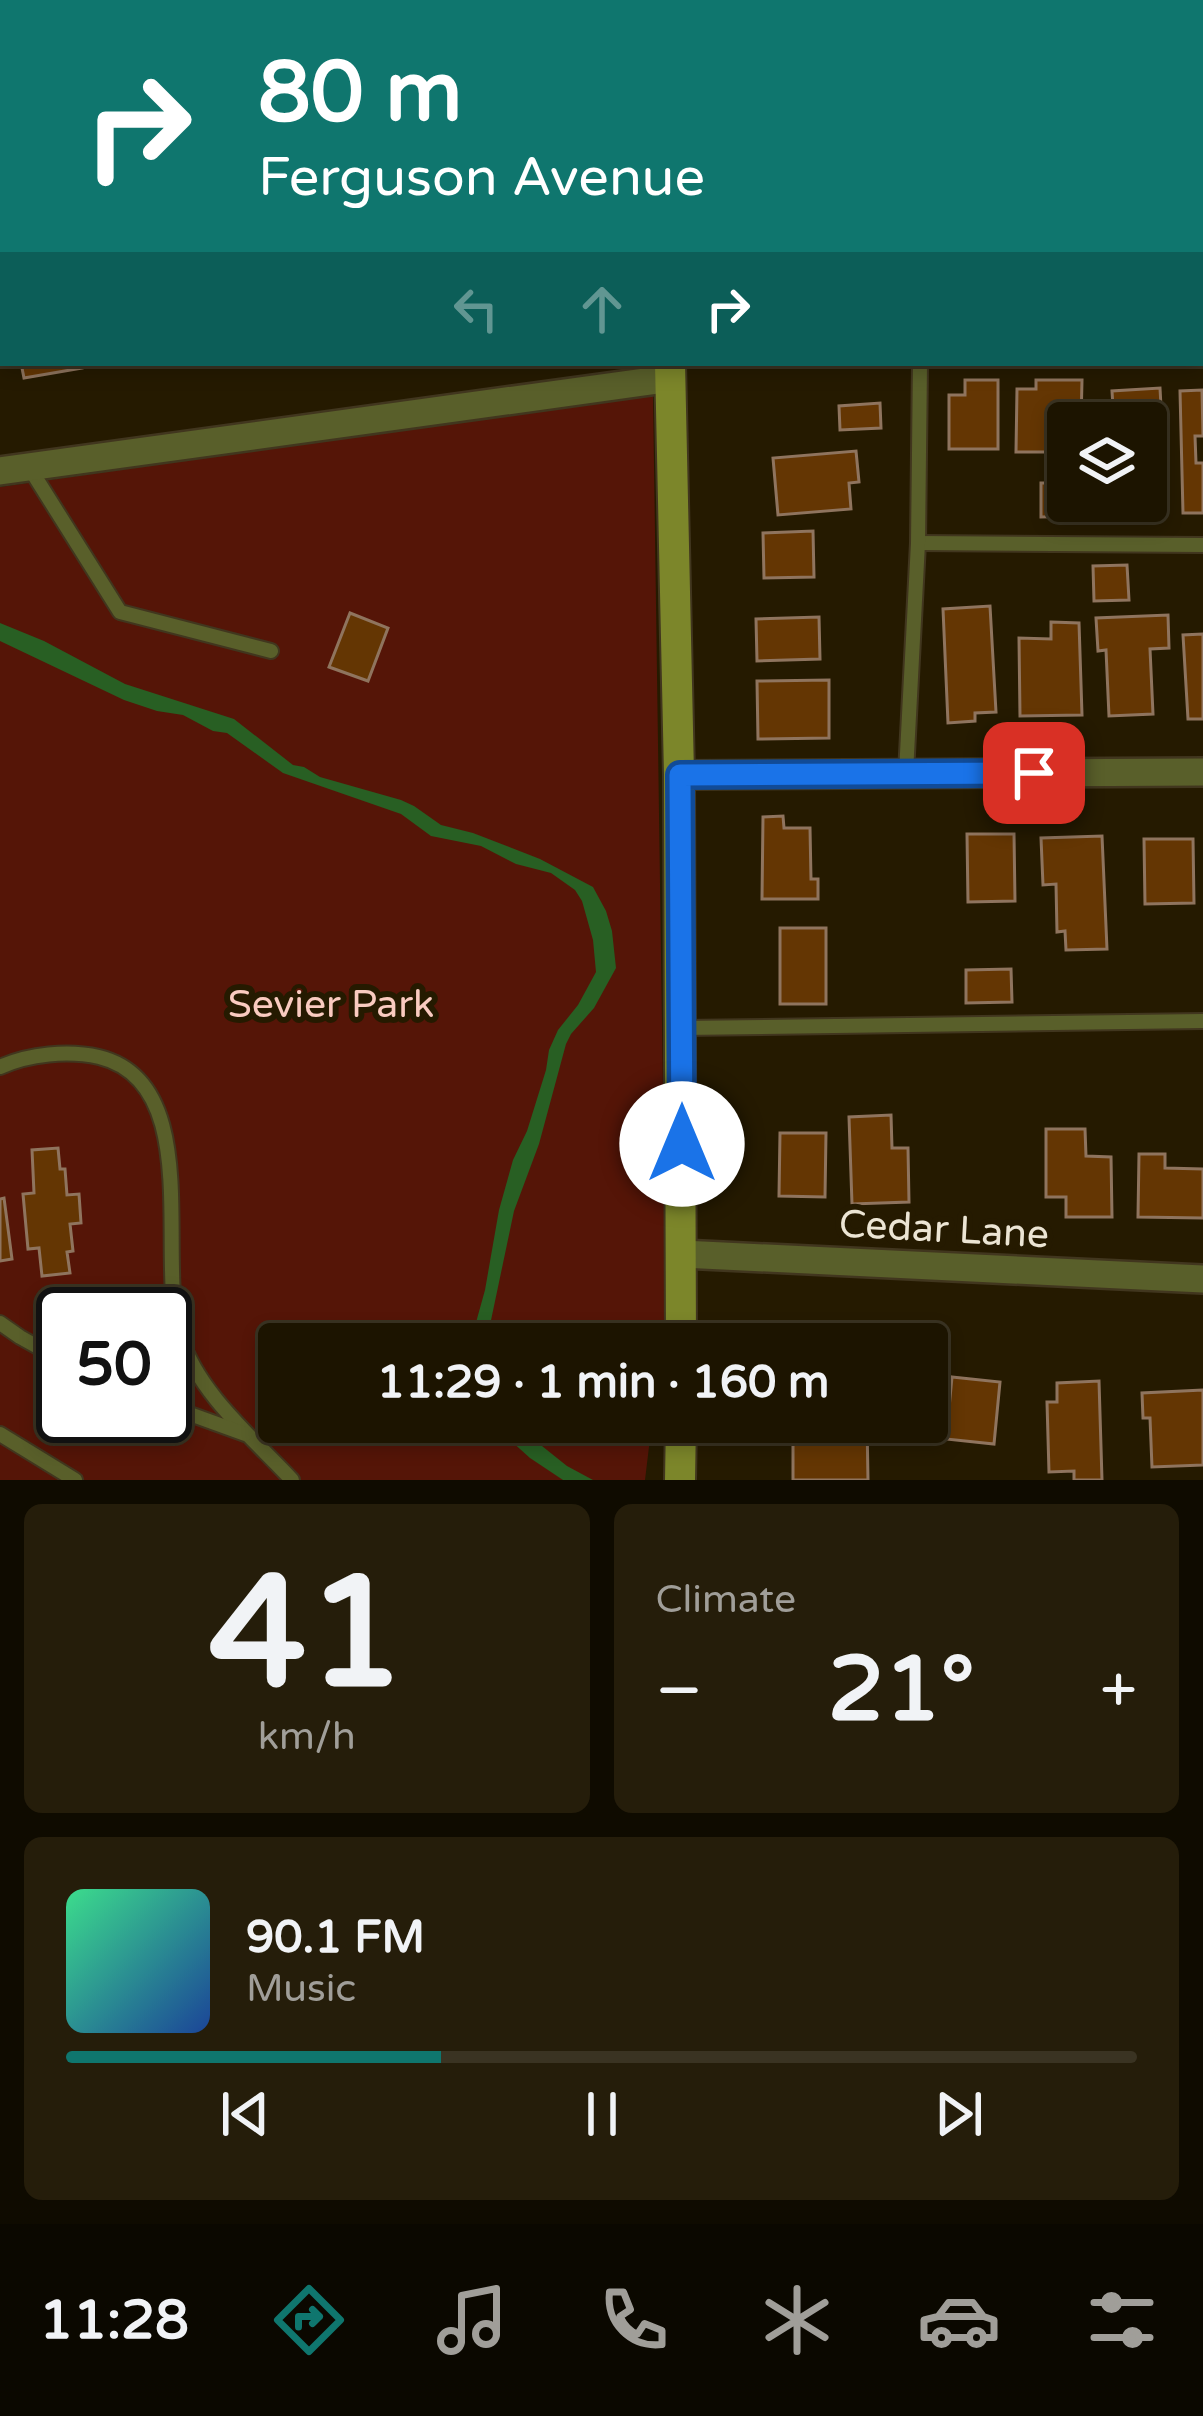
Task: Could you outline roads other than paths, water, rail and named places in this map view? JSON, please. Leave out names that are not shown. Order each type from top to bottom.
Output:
[{"type":"main road","points":[[668,366],[680,775],[681,1323]]},
{"type":"main road","points":[[680,1480],[681,1443]]},
{"type":"street","points":[[0,471],[651,382],[665,366]]},
{"type":"street","points":[[680,775],[1203,772]]},
{"type":"street","name":"Cedar Lane","points":[[682,1254],[1203,1279]]},
{"type":"lane","points":[[907,773],[918,543],[920,366]]},
{"type":"lane","points":[[29,467],[120,612],[271,651]]},
{"type":"lane","points":[[918,543],[1203,545]]},
{"type":"lane","points":[[681,1028],[1203,1021]]},
{"type":"lane","points":[[0,1067],[13,1061],[79,1053],[128,1068],[142,1082],[153,1101],[167,1156],[175,1287]]},
{"type":"lane","points":[[0,1323],[36,1344]]},
{"type":"lane","points":[[192,1360],[204,1381],[292,1480]]},
{"type":"lane","points":[[192,1415],[250,1436]]},
{"type":"lane","points":[[0,1434],[75,1480]]},
{"type":"park label","name":"Sevier Park","points":[[331,1003]]}]
